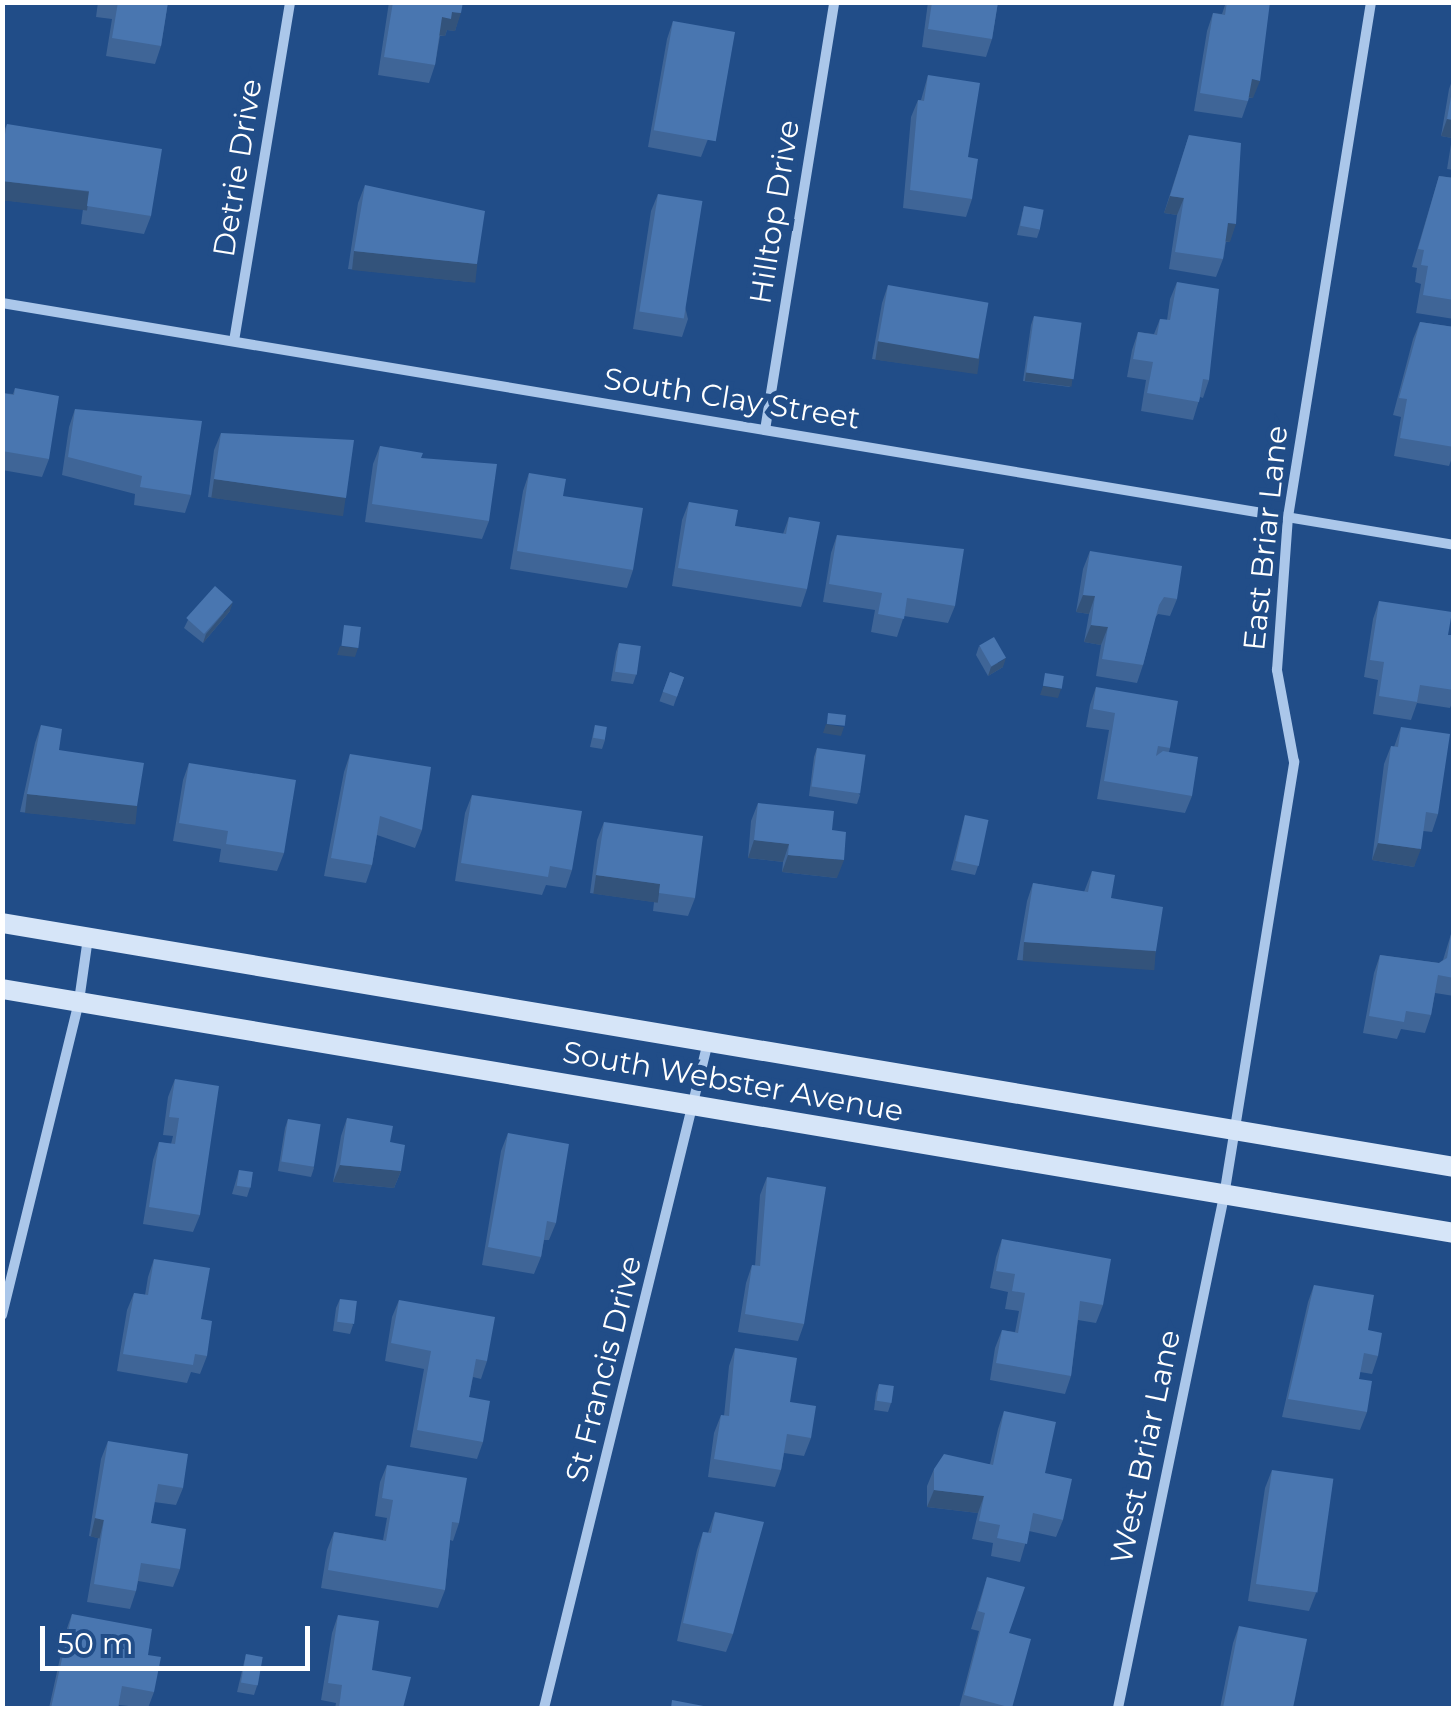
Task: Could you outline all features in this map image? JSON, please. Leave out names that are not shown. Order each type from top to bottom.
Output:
[{"type":"main road","name":"South Webster Avenue","points":[[2,923],[1454,1166]]},
{"type":"main road","name":"South Webster Avenue","points":[[2,988],[1454,1233]]},
{"type":"street","name":"Detrie Drive","points":[[234,341],[290,2]]},
{"type":"street","name":"Hilltop Drive","points":[[765,430],[834,2]]},
{"type":"street","name":"East Briar Lane","points":[[1224,1196],[1294,762],[1277,670],[1288,517],[1371,2]]},
{"type":"street","name":"South Clay Street","points":[[2,303],[1454,544]]},
{"type":"street","points":[[2,1315],[79,1001],[88,937]]},
{"type":"street","name":"St Francis Drive","points":[[544,1708],[696,1106],[708,1041]]},
{"type":"street","name":"West Briar Lane","points":[[1118,1708],[1224,1196]]},
{"type":"building","points":[[118,2],[168,2],[161,46],[112,38]]},
{"type":"building","points":[[393,2],[463,2],[461,13],[452,12],[451,19],[442,17],[435,65],[384,57]]},
{"type":"building","points":[[932,2],[998,2],[992,39],[928,29]]},
{"type":"building","points":[[1227,2],[1270,2],[1260,81],[1252,79],[1248,101],[1200,93],[1213,13],[1225,15]]},
{"type":"building","points":[[673,21],[735,32],[716,141],[654,130]]},
{"type":"building","points":[[928,75],[980,83],[968,157],[978,159],[972,199],[910,190],[918,100],[924,101]]},
{"type":"building","points":[[1454,80],[1454,120],[1447,119]]},
{"type":"building","points":[[7,124],[162,149],[151,216],[87,206],[89,191],[2,181]]},
{"type":"building","points":[[1189,135],[1241,143],[1236,224],[1228,223],[1223,259],[1175,252],[1184,198],[1170,196]]},
{"type":"building","points":[[1439,176],[1454,178],[1454,300],[1423,295],[1428,266],[1421,265],[1424,250],[1418,249]]},
{"type":"building","points":[[365,185],[485,211],[477,264],[354,251]]},
{"type":"building","points":[[658,194],[702,201],[684,319],[639,312]]},
{"type":"building","points":[[1024,206],[1044,210],[1040,229],[1020,226]]},
{"type":"building","points":[[1177,282],[1219,289],[1209,380],[1203,379],[1199,402],[1147,393],[1153,362],[1133,359],[1138,332],[1157,335],[1160,319],[1170,320]]},
{"type":"building","points":[[888,285],[988,303],[979,359],[878,341]]},
{"type":"building","points":[[1034,316],[1082,323],[1074,379],[1026,372]]},
{"type":"building","points":[[1420,322],[1454,327],[1454,447],[1400,438],[1407,399],[1399,398]]},
{"type":"building","points":[[15,388],[59,396],[49,459],[2,451],[2,393],[14,395]]},
{"type":"building","points":[[75,409],[202,421],[191,495],[140,487],[142,476],[68,457]]},
{"type":"building","points":[[221,433],[354,440],[346,498],[214,479]]},
{"type":"building","points":[[380,446],[423,453],[421,458],[497,464],[489,521],[372,504]]},
{"type":"building","points":[[529,473],[566,479],[563,496],[643,508],[633,570],[517,551]]},
{"type":"building","points":[[689,502],[738,510],[735,526],[786,534],[789,517],[820,522],[807,589],[678,568]]},
{"type":"building","points":[[837,535],[964,549],[955,606],[907,598],[904,619],[878,614],[882,593],[829,584]]},
{"type":"building","points":[[1090,551],[1182,566],[1177,599],[1164,597],[1159,605],[1143,665],[1102,659],[1108,627],[1091,625],[1095,596],[1083,595]]},
{"type":"building","points":[[215,586],[233,602],[204,634],[186,618]]},
{"type":"building","points":[[1379,601],[1452,612],[1448,635],[1454,635],[1454,690],[1420,685],[1417,702],[1379,696],[1384,662],[1370,660]]},
{"type":"building","points":[[344,625],[361,627],[358,648],[341,646]]},
{"type":"building","points":[[994,637],[1006,658],[991,666],[979,646]]},
{"type":"building","points":[[619,643],[641,646],[637,675],[615,672]]},
{"type":"building","points":[[670,672],[684,677],[677,697],[663,692]]},
{"type":"building","points":[[1045,673],[1064,676],[1062,689],[1043,686]]},
{"type":"building","points":[[1096,687],[1178,701],[1170,748],[1158,746],[1156,756],[1163,751],[1198,757],[1192,796],[1104,781],[1115,713],[1093,709]]},
{"type":"building","points":[[828,713],[846,715],[845,726],[827,724]]},
{"type":"building","points":[[41,725],[62,729],[59,750],[144,763],[137,806],[27,794]]},
{"type":"building","points":[[595,725],[607,727],[605,740],[593,738]]},
{"type":"building","points":[[1401,727],[1450,734],[1438,814],[1426,812],[1421,849],[1378,843],[1391,746],[1398,747]]},
{"type":"building","points":[[817,748],[866,755],[860,793],[812,787]]},
{"type":"building","points":[[350,754],[431,767],[422,830],[380,816],[372,865],[331,858]]},
{"type":"building","points":[[189,763],[296,780],[284,853],[226,844],[228,831],[179,823]]},
{"type":"building","points":[[472,795],[582,811],[572,870],[550,866],[548,877],[461,863]]},
{"type":"building","points":[[758,803],[834,811],[832,830],[846,832],[844,860],[788,855],[789,844],[754,840]]},
{"type":"building","points":[[965,815],[988,820],[979,866],[955,861]]},
{"type":"building","points":[[604,822],[703,836],[695,898],[659,893],[660,884],[596,875]]},
{"type":"building","points":[[1092,871],[1115,875],[1111,898],[1163,907],[1156,951],[1024,942],[1033,883],[1088,892]]},
{"type":"building","points":[[1451,934],[1454,978],[1438,975],[1431,1015],[1406,1011],[1404,1022],[1369,1016],[1380,955],[1439,963],[1447,958]]},
{"type":"building","points":[[175,1079],[219,1086],[200,1215],[149,1207],[159,1142],[175,1144],[179,1118],[169,1117]]},
{"type":"building","points":[[347,1118],[393,1126],[390,1142],[405,1145],[401,1171],[340,1165]]},
{"type":"building","points":[[288,1119],[321,1124],[314,1167],[281,1161]]},
{"type":"building","points":[[508,1133],[569,1144],[556,1223],[547,1221],[541,1257],[488,1247]]},
{"type":"building","points":[[239,1170],[253,1172],[251,1188],[237,1186]]},
{"type":"building","points":[[767,1177],[826,1187],[804,1324],[745,1314],[752,1265],[760,1266]]},
{"type":"building","points":[[1002,1239],[1111,1259],[1103,1305],[1080,1301],[1071,1376],[996,1363],[1002,1330],[1018,1333],[1025,1293],[1012,1291],[1015,1274],[996,1271]]},
{"type":"building","points":[[154,1259],[210,1268],[201,1319],[212,1321],[207,1356],[195,1354],[193,1365],[123,1354],[134,1293],[148,1295]]},
{"type":"building","points":[[1314,1285],[1374,1295],[1368,1330],[1382,1333],[1378,1356],[1364,1353],[1359,1379],[1372,1381],[1367,1412],[1288,1399]]},
{"type":"building","points":[[340,1299],[357,1301],[354,1324],[337,1322]]},
{"type":"building","points":[[399,1300],[495,1317],[487,1361],[476,1359],[469,1397],[490,1401],[483,1442],[417,1430],[431,1351],[391,1343]]},
{"type":"building","points":[[735,1348],[797,1358],[790,1402],[816,1406],[811,1438],[787,1434],[781,1470],[714,1459],[721,1415],[729,1416]]},
{"type":"building","points":[[879,1384],[894,1386],[891,1403],[877,1401]]},
{"type":"building","points":[[1004,1411],[1056,1422],[1045,1473],[1072,1479],[1063,1520],[1033,1513],[1027,1544],[997,1538],[1000,1525],[979,1521],[984,1496],[934,1490],[934,1469],[944,1454],[993,1465]]},
{"type":"building","points":[[108,1441],[188,1454],[183,1488],[158,1484],[151,1523],[186,1529],[180,1569],[141,1563],[136,1591],[94,1584],[104,1520],[95,1518]]},
{"type":"building","points":[[387,1465],[467,1478],[459,1523],[452,1522],[445,1590],[328,1570],[334,1532],[386,1541],[393,1500],[382,1498]]},
{"type":"building","points":[[1272,1470],[1333,1479],[1317,1593],[1256,1584]]},
{"type":"building","points":[[715,1512],[764,1522],[733,1634],[683,1623],[703,1532],[711,1533]]},
{"type":"building","points":[[987,1577],[1025,1587],[1009,1633],[1031,1639],[1012,1708],[964,1695],[985,1613],[978,1611]]},
{"type":"building","points":[[72,1614],[152,1629],[148,1655],[161,1657],[154,1692],[122,1686],[118,1708],[51,1708]]},
{"type":"building","points":[[338,1615],[379,1621],[372,1670],[411,1677],[403,1708],[339,1708],[342,1685],[328,1683]]},
{"type":"building","points":[[1239,1626],[1307,1639],[1293,1708],[1223,1708]]},
{"type":"building","points":[[246,1654],[263,1657],[258,1686],[241,1683]]},
{"type":"building","points":[[672,1700],[714,1708],[671,1708]]}]
